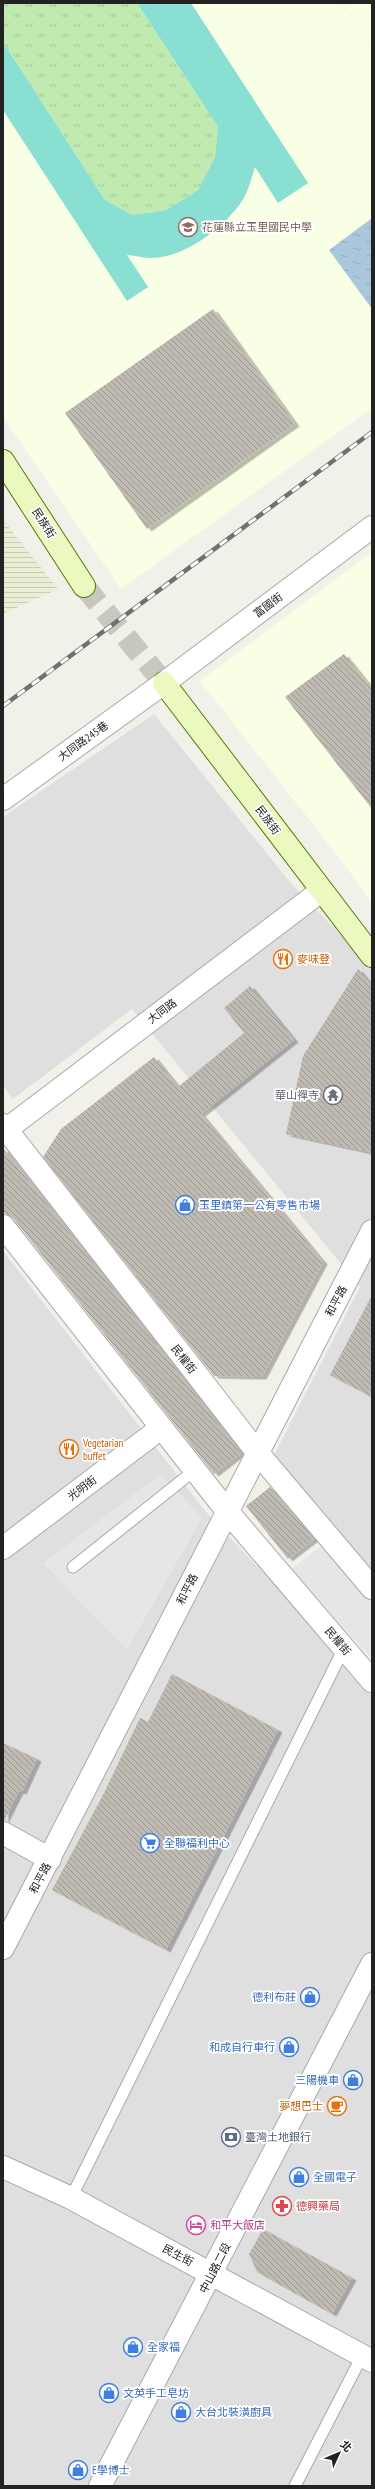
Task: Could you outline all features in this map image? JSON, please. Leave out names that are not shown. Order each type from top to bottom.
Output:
[{"type":"street","name":"民族街","points":[[3,461],[84,586]]},
{"type":"street","name":"富國街","points":[[164,683],[372,527]]},
{"type":"street","name":"民族街","points":[[164,683],[372,956]]},
{"type":"street","name":"大同路245巷","points":[[3,799],[164,683]]},
{"type":"street","name":"大同路","points":[[4,1129],[322,891]]},
{"type":"street","name":"民權街","points":[[4,1129],[257,1452],[370,1578]]},
{"type":"street","name":"民權街","points":[[3,1226],[227,1511],[372,1681]]},
{"type":"street","name":"和平路","points":[[3,1948],[372,1231]]},
{"type":"street","name":"光明街","points":[[3,1548],[161,1428]]},
{"type":"street","points":[[3,1833],[50,1859]]},
{"type":"street","name":"中山路二段","points":[[100,2486],[372,1964]]},
{"type":"street","name":"民生街","points":[[3,2167],[70,2198],[212,2273],[367,2358]]},
{"type":"lane","points":[[73,1567],[194,1470]]},
{"type":"lane","points":[[70,2198],[344,1648]]},
{"type":"lane","points":[[295,2486],[367,2358]]},
{"type":"shaded area","name":"花蓮縣立玉里國民中學","points":[[3,3],[341,3],[372,46],[372,408],[121,589],[3,417]]},
{"type":"shaded area","points":[[137,3],[191,3],[308,183],[278,203],[255,167],[251,182],[243,200],[232,214],[212,233],[174,254],[162,257],[146,258],[127,255],[148,287],[127,301],[3,110],[3,42],[105,200],[133,215],[166,210],[198,190],[215,157],[218,127]]},
{"type":"shaded area","points":[[342,3],[372,3],[372,45]]},
{"type":"shaded area","points":[[3,520],[58,589],[3,614]]},
{"type":"shaded area","points":[[372,552],[372,902],[341,860],[200,681]]},
{"type":"shaded area","points":[[154,714],[290,882],[372,968],[372,1575],[273,1457],[360,1287],[132,1009],[13,1099],[3,1086],[3,817]]},
{"type":"shaded area","points":[[3,1251],[206,1512],[372,1688],[372,2486],[3,2486]]},
{"type":"shaded area","points":[[161,1474],[202,1518],[127,1650],[43,1563]]},
{"type":"shaded area","points":[[323,1544],[372,1598],[372,1659],[291,1570]]},
{"type":"green space","points":[[3,3],[137,3],[218,127],[215,157],[198,190],[166,210],[133,215],[105,200],[3,42]]},
{"type":"water","points":[[372,218],[372,309],[329,250]]},
{"type":"building","points":[[213,309],[295,424],[147,529],[65,413]]},
{"type":"building","points":[[344,654],[372,689],[372,809],[285,697]]},
{"type":"building","name":"華山禪寺","points":[[358,969],[372,986],[372,1153],[286,1134],[303,1056]]},
{"type":"building","name":"玉里鎮第一公有零售市場","points":[[250,986],[294,1040],[201,1114],[323,1262],[262,1377],[214,1376],[43,1157],[61,1129],[154,1057],[178,1087],[244,1033],[224,1008]]},
{"type":"building","points":[[3,1148],[241,1453],[214,1474],[13,1218],[3,1212]]},
{"type":"building","points":[[372,1295],[372,1397],[330,1375]]},
{"type":"building","points":[[270,1487],[314,1539],[288,1559],[246,1506]]},
{"type":"building","name":"全聯福利中心","points":[[172,1674],[278,1730],[166,1950],[52,1890],[103,1795],[140,1718],[148,1722]]},
{"type":"building","points":[[3,1743],[37,1759],[22,1792],[19,1791],[4,1821]]},
{"type":"building","points":[[263,2229],[352,2278],[332,2314],[257,2272],[249,2254]]},
{"type":"tunnel","points":[[84,586],[164,683]]},
{"type":"railway","points":[[3,706],[372,432]]},
{"type":"place","name":"花蓮縣立玉里國民中學","points":[[188,227]]},
{"type":"place","name":"麥味登","points":[[283,959]]},
{"type":"place","name":"華山禪寺","points":[[333,1095]]},
{"type":"place","name":"玉里鎮第一公有零售市場","points":[[185,1205]]},
{"type":"place","name":"Vegetarian buffet","points":[[69,1449]]},
{"type":"place","name":"全聯福利中心","points":[[150,1843]]},
{"type":"place","name":"德利布莊","points":[[310,1997]]},
{"type":"place","name":"和成自行車行","points":[[289,2047]]},
{"type":"place","name":"三陽機車","points":[[353,2080]]},
{"type":"place","name":"夢想巴士","points":[[337,2106]]},
{"type":"place","name":"臺灣土地銀行","points":[[231,2137]]},
{"type":"place","name":"全國電子","points":[[299,2177]]},
{"type":"place","name":"德興藥局","points":[[282,2206]]},
{"type":"place","name":"和平大飯店","points":[[196,2225]]},
{"type":"place","name":"全家福","points":[[133,2347]]},
{"type":"place","name":"文英手工皂坊","points":[[109,2393]]},
{"type":"place","name":"大台北裝潢廚具","points":[[181,2412]]},
{"type":"place","name":"E學博士","points":[[78,2470]]}]
